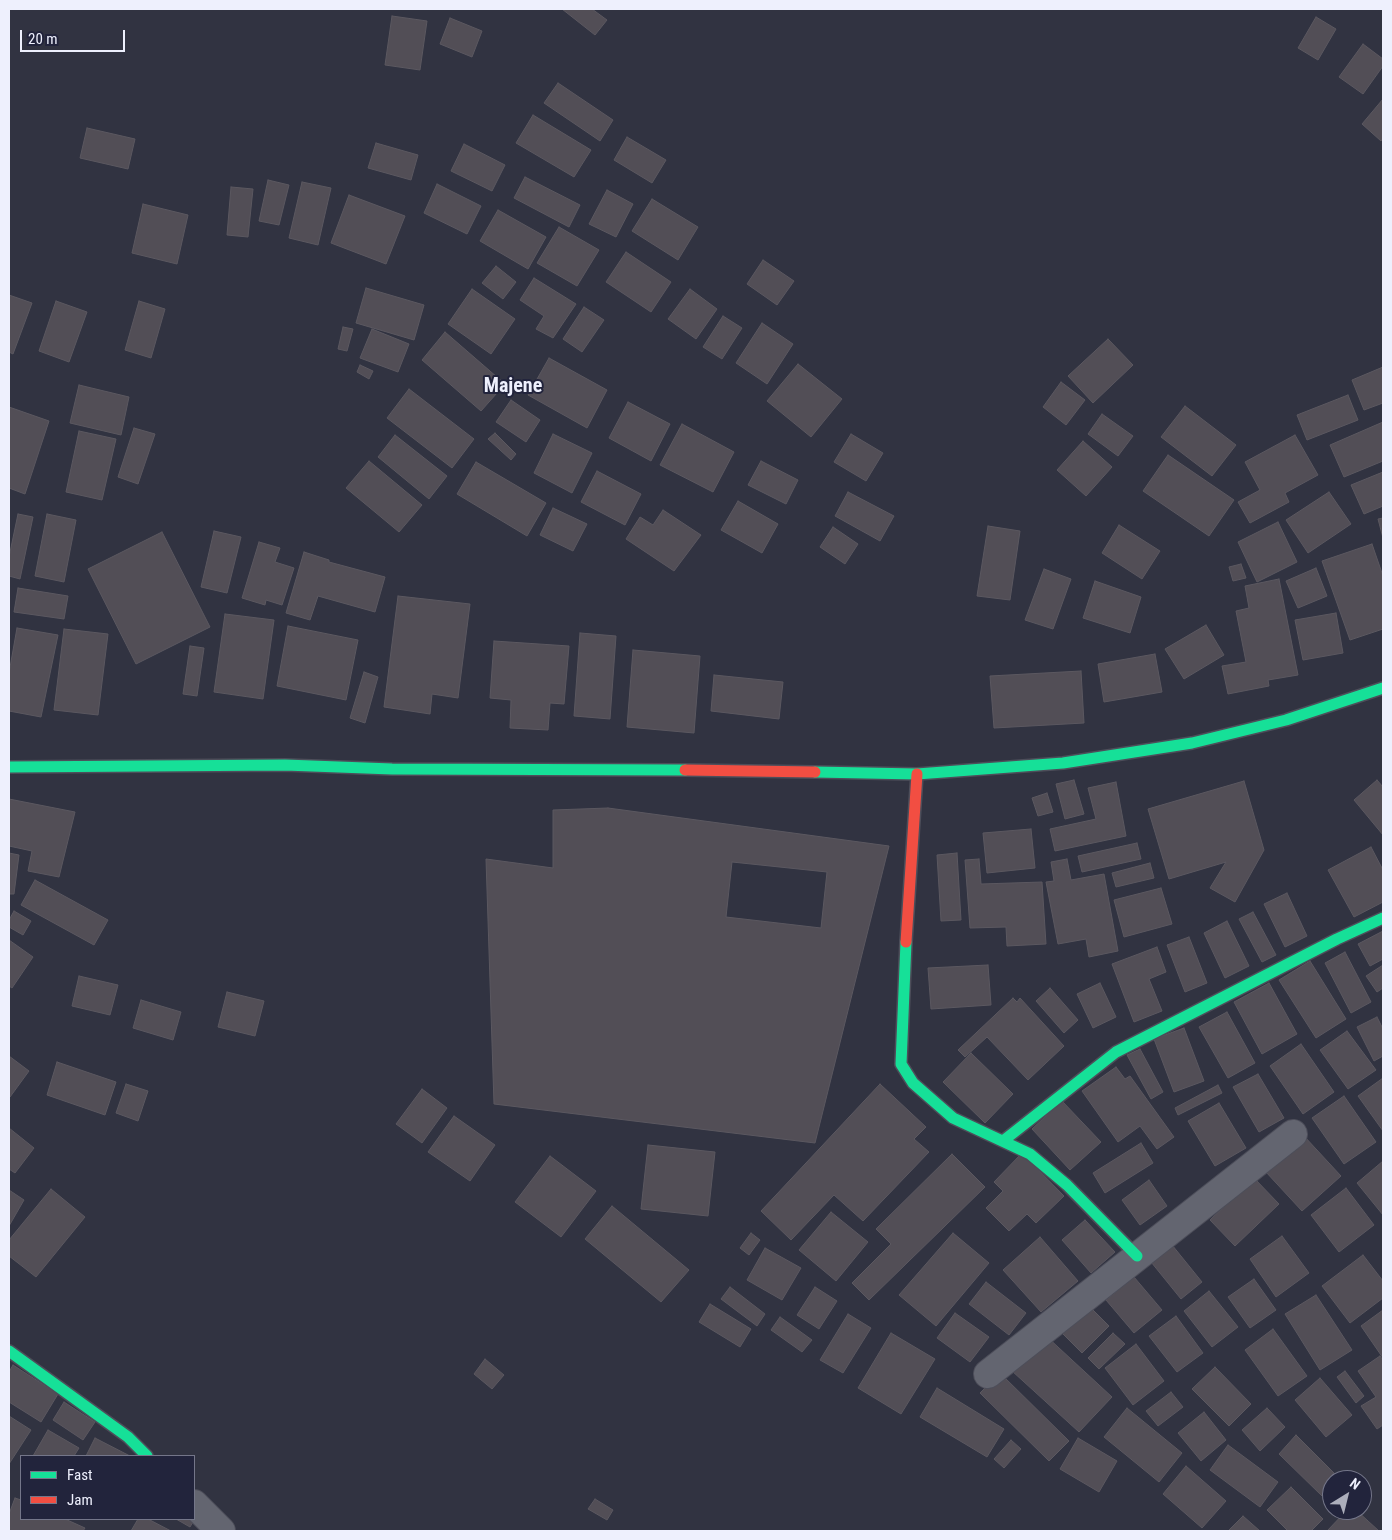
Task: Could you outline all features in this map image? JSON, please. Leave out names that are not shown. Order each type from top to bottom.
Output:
[{"type":"main road","points":[[9,767],[285,765],[392,769],[566,768],[917,774],[1063,763],[1192,744],[1286,720],[1383,688]]},
{"type":"main road","points":[[917,774],[901,1025],[901,1064],[912,1083],[953,1118],[1030,1154],[1067,1185],[1137,1256]]},
{"type":"main road","points":[[1003,1141],[1116,1052],[1337,939],[1383,918]]},
{"type":"main road","points":[[9,1350],[128,1438],[146,1455]]},
{"type":"street","points":[[988,1374],[1293,1134]]},
{"type":"street","points":[[195,1505],[221,1531]]},
{"type":"building","points":[[562,9],[592,9],[607,20],[595,35]]},
{"type":"building","points":[[392,16],[427,21],[420,70],[385,65]]},
{"type":"building","points":[[1316,17],[1336,29],[1318,60],[1298,48]]},
{"type":"building","points":[[450,18],[482,31],[472,57],[440,44]]},
{"type":"building","points":[[1363,44],[1383,59],[1383,66],[1363,94],[1339,77]]},
{"type":"building","points":[[558,83],[613,120],[600,141],[544,103]]},
{"type":"building","points":[[1383,99],[1383,138],[1381,141],[1362,124]]},
{"type":"building","points":[[533,115],[591,150],[574,177],[516,143]]},
{"type":"building","points":[[87,128],[135,139],[128,169],[80,158]]},
{"type":"building","points":[[627,137],[666,160],[652,183],[614,160]]},
{"type":"building","points":[[376,143],[418,155],[411,180],[368,168]]},
{"type":"building","points":[[464,144],[505,165],[492,191],[451,171]]},
{"type":"building","points":[[525,177],[580,205],[569,227],[514,198]]},
{"type":"building","points":[[268,180],[289,185],[279,225],[259,221]]},
{"type":"building","points":[[302,182],[331,188],[318,245],[289,238]]},
{"type":"building","points":[[437,184],[481,206],[467,234],[424,213]]},
{"type":"building","points":[[231,187],[253,189],[248,237],[227,235]]},
{"type":"building","points":[[607,190],[633,204],[616,237],[589,224]]},
{"type":"building","points":[[349,195],[405,216],[386,264],[331,243]]},
{"type":"building","points":[[652,199],[698,227],[678,260],[632,231]]},
{"type":"building","points":[[143,204],[188,215],[177,264],[132,253]]},
{"type":"building","points":[[498,210],[546,237],[528,269],[480,241]]},
{"type":"building","points":[[559,227],[599,250],[577,286],[537,263]]},
{"type":"building","points":[[626,252],[671,282],[651,312],[606,282]]},
{"type":"building","points":[[763,260],[794,281],[777,305],[747,284]]},
{"type":"building","points":[[496,266],[516,282],[503,299],[482,283]]},
{"type":"building","points":[[534,278],[576,304],[553,338],[536,329],[544,316],[520,300]]},
{"type":"building","points":[[366,288],[424,305],[414,340],[356,323]]},
{"type":"building","points":[[472,289],[515,319],[491,354],[448,324]]},
{"type":"building","points":[[690,289],[717,309],[696,339],[668,319]]},
{"type":"building","points":[[9,295],[32,303],[13,354],[9,352]]},
{"type":"building","points":[[56,301],[87,312],[69,362],[39,351]]},
{"type":"building","points":[[139,301],[165,309],[151,358],[125,350]]},
{"type":"building","points":[[584,307],[604,320],[582,352],[563,339]]},
{"type":"building","points":[[723,316],[742,328],[722,359],[703,347]]},
{"type":"building","points":[[762,323],[793,344],[767,384],[736,363]]},
{"type":"building","points":[[343,327],[353,329],[347,351],[338,349]]},
{"type":"building","points":[[372,329],[409,344],[398,372],[360,358]]},
{"type":"building","points":[[445,332],[505,384],[481,411],[422,360]]},
{"type":"building","points":[[1108,339],[1133,365],[1093,403],[1068,376]]},
{"type":"building","points":[[549,358],[607,390],[587,428],[528,395]]},
{"type":"building","points":[[798,364],[842,399],[811,437],[767,401]]},
{"type":"building","points":[[360,365],[373,371],[369,379],[357,372]]},
{"type":"building","points":[[1383,367],[1383,403],[1364,410],[1352,380]]},
{"type":"building","points":[[1061,382],[1085,400],[1066,425],[1043,407]]},
{"type":"building","points":[[79,385],[129,397],[121,435],[70,423]]},
{"type":"building","points":[[409,389],[474,439],[452,468],[387,418]]},
{"type":"building","points":[[1348,395],[1358,420],[1307,440],[1297,415]]},
{"type":"building","points":[[511,400],[540,420],[526,442],[496,422]]},
{"type":"building","points":[[628,402],[670,424],[651,461],[609,438]]},
{"type":"building","points":[[1185,406],[1236,445],[1212,476],[1161,437]]},
{"type":"building","points":[[9,407],[49,421],[25,494],[9,488]]},
{"type":"building","points":[[1102,414],[1133,436],[1118,456],[1088,434]]},
{"type":"building","points":[[1383,422],[1383,461],[1344,477],[1330,445]]},
{"type":"building","points":[[682,424],[734,452],[713,492],[660,465]]},
{"type":"building","points":[[134,428],[155,434],[138,484],[118,477]]},
{"type":"building","points":[[79,431],[116,439],[102,500],[66,492]]},
{"type":"building","points":[[495,433],[516,454],[511,460],[488,439]]},
{"type":"building","points":[[553,434],[592,453],[572,493],[534,473]]},
{"type":"building","points":[[851,434],[883,453],[866,481],[834,462]]},
{"type":"building","points":[[395,435],[447,476],[429,499],[378,457]]},
{"type":"building","points":[[1295,435],[1318,475],[1285,493],[1289,502],[1250,523],[1238,502],[1260,490],[1245,462]]},
{"type":"building","points":[[1083,441],[1112,467],[1086,496],[1057,470]]},
{"type":"building","points":[[1168,455],[1234,500],[1209,536],[1143,491]]},
{"type":"building","points":[[369,461],[422,505],[399,532],[346,488]]},
{"type":"building","points":[[761,461],[798,480],[786,504],[748,485]]},
{"type":"building","points":[[476,462],[546,503],[527,536],[457,494]]},
{"type":"building","points":[[597,471],[641,494],[625,525],[581,502]]},
{"type":"building","points":[[1383,472],[1383,506],[1364,514],[1351,485]]},
{"type":"building","points":[[848,492],[894,516],[880,541],[835,516]]},
{"type":"building","points":[[1329,492],[1351,524],[1308,553],[1286,520]]},
{"type":"building","points":[[738,501],[778,524],[762,553],[721,530]]},
{"type":"building","points":[[553,508],[587,524],[573,551],[540,535]]},
{"type":"building","points":[[663,510],[701,535],[674,571],[626,539],[640,517],[653,525]]},
{"type":"building","points":[[18,514],[33,517],[20,579],[9,576],[9,557]]},
{"type":"building","points":[[47,514],[76,520],[64,582],[35,576]]},
{"type":"building","points":[[1383,518],[1383,538],[1378,519]]},
{"type":"building","points":[[1278,522],[1297,562],[1257,582],[1238,542]]},
{"type":"building","points":[[1119,525],[1160,551],[1142,579],[1102,553]]},
{"type":"building","points":[[988,526],[1020,531],[1010,600],[977,596]]},
{"type":"building","points":[[833,527],[858,544],[845,564],[820,547]]},
{"type":"building","points":[[214,531],[241,537],[227,593],[201,587]]},
{"type":"building","points":[[162,532],[210,627],[136,664],[88,569]]},
{"type":"building","points":[[259,542],[280,548],[275,562],[294,568],[282,605],[266,600],[265,605],[242,598]]},
{"type":"building","points":[[1372,544],[1383,576],[1383,629],[1350,640],[1322,561]]},
{"type":"building","points":[[304,552],[329,560],[329,562],[385,577],[375,612],[318,596],[310,620],[286,613]]},
{"type":"building","points":[[1241,564],[1246,578],[1233,581],[1229,567]]},
{"type":"building","points":[[1316,568],[1327,596],[1298,608],[1286,581]]},
{"type":"building","points":[[1044,569],[1071,579],[1053,629],[1025,620]]},
{"type":"building","points":[[1279,579],[1298,675],[1268,680],[1269,686],[1228,694],[1222,666],[1246,662],[1236,611],[1249,608],[1245,586]]},
{"type":"building","points":[[1095,581],[1141,597],[1130,633],[1083,618]]},
{"type":"building","points":[[18,588],[68,596],[64,619],[14,612]]},
{"type":"building","points":[[398,596],[470,604],[458,698],[432,694],[430,714],[384,707]]},
{"type":"building","points":[[1336,613],[1343,653],[1303,660],[1295,620]]},
{"type":"building","points":[[225,614],[274,620],[263,699],[214,692]]},
{"type":"building","points":[[1206,625],[1224,655],[1184,679],[1165,649]]},
{"type":"building","points":[[288,626],[358,640],[346,700],[277,686]]},
{"type":"building","points":[[17,628],[58,635],[41,717],[9,711],[9,673]]},
{"type":"building","points":[[64,629],[108,634],[98,715],[54,710]]},
{"type":"building","points":[[580,633],[616,636],[610,719],[574,716]]},
{"type":"building","points":[[494,641],[569,646],[564,704],[550,703],[548,730],[510,728],[511,700],[490,698]]},
{"type":"building","points":[[190,646],[204,648],[197,696],[183,694]]},
{"type":"building","points":[[633,650],[700,656],[694,733],[627,727]]},
{"type":"building","points":[[1155,654],[1162,692],[1104,702],[1098,664]]},
{"type":"building","points":[[1081,671],[1084,723],[994,728],[990,676]]},
{"type":"building","points":[[364,672],[378,677],[365,723],[350,718]]},
{"type":"building","points":[[714,675],[783,682],[779,719],[711,711]]},
{"type":"building","points":[[1074,780],[1084,814],[1065,819],[1056,784]]},
{"type":"building","points":[[1377,780],[1383,787],[1383,835],[1354,800]]},
{"type":"building","points":[[1244,781],[1264,850],[1235,902],[1210,888],[1226,862],[1169,879],[1148,809]]},
{"type":"building","points":[[1116,782],[1126,836],[1055,851],[1050,829],[1096,819],[1088,788]]},
{"type":"building","points":[[1047,793],[1053,812],[1038,816],[1032,798]]},
{"type":"building","points":[[9,799],[75,812],[59,877],[28,871],[32,851],[9,846]]},
{"type":"building","points":[[608,808],[889,846],[815,1143],[494,1104],[486,859],[553,868],[553,810]]},
{"type":"building","points":[[1031,829],[1035,868],[987,873],[983,833]]},
{"type":"building","points":[[1137,843],[1141,859],[1082,872],[1078,856]]},
{"type":"building","points":[[1371,847],[1383,870],[1383,902],[1354,917],[1328,870]]},
{"type":"building","points":[[9,853],[19,855],[14,894],[9,894]]},
{"type":"building","points":[[957,853],[961,920],[941,921],[937,855]]},
{"type":"building","points":[[979,859],[981,884],[1042,882],[1046,944],[1007,946],[1006,927],[970,928],[965,860]]},
{"type":"building","points":[[1067,859],[1071,880],[1104,874],[1118,951],[1089,957],[1086,939],[1058,944],[1046,882],[1054,881],[1051,862]]},
{"type":"building","points":[[732,862],[827,872],[821,928],[726,917]]},
{"type":"building","points":[[1150,863],[1154,878],[1116,887],[1112,873]]},
{"type":"building","points":[[35,880],[108,920],[94,945],[21,905]]},
{"type":"building","points":[[1161,888],[1172,924],[1124,937],[1114,900]]},
{"type":"building","points":[[1287,893],[1307,936],[1285,947],[1264,904]]},
{"type":"building","points":[[14,911],[31,921],[23,935],[9,927],[9,920]]},
{"type":"building","points":[[1253,912],[1276,955],[1262,962],[1239,919]]},
{"type":"building","points":[[1227,921],[1249,966],[1225,978],[1204,933]]},
{"type":"building","points":[[1383,931],[1383,959],[1370,966],[1358,944]]},
{"type":"building","points":[[1189,937],[1207,983],[1185,992],[1167,945]]},
{"type":"building","points":[[9,940],[33,957],[12,988],[9,986]]},
{"type":"building","points":[[1157,947],[1166,972],[1149,979],[1162,1011],[1134,1022],[1112,964]]},
{"type":"building","points":[[1345,952],[1371,1002],[1351,1013],[1325,963]]},
{"type":"building","points":[[1310,961],[1346,1019],[1316,1038],[1279,980]]},
{"type":"building","points":[[988,965],[991,1005],[931,1009],[928,968]]},
{"type":"building","points":[[1383,965],[1383,988],[1377,992],[1366,976]]},
{"type":"building","points":[[79,976],[118,985],[110,1015],[72,1006]]},
{"type":"building","points":[[1100,983],[1116,1017],[1093,1028],[1077,994]]},
{"type":"building","points":[[1269,983],[1297,1034],[1262,1054],[1234,1002]]},
{"type":"building","points":[[1050,988],[1078,1020],[1064,1033],[1036,1001]]},
{"type":"building","points":[[227,992],[264,1001],[255,1036],[218,1027]]},
{"type":"building","points":[[1013,998],[1017,1002],[1020,998],[1064,1046],[1028,1080],[987,1037],[965,1057],[958,1050]]},
{"type":"building","points":[[141,1000],[181,1012],[173,1040],[133,1028]]},
{"type":"building","points":[[1227,1012],[1255,1063],[1228,1078],[1199,1027]]},
{"type":"building","points":[[1377,1017],[1383,1029],[1383,1056],[1374,1061],[1357,1027]]},
{"type":"building","points":[[1184,1028],[1204,1081],[1174,1092],[1154,1039]]},
{"type":"building","points":[[1347,1031],[1376,1070],[1348,1089],[1320,1050]]},
{"type":"building","points":[[1301,1044],[1334,1092],[1303,1114],[1270,1066]]},
{"type":"building","points":[[1140,1049],[1163,1092],[1151,1099],[1127,1055]]},
{"type":"building","points":[[971,1053],[1013,1094],[985,1123],[943,1082]]},
{"type":"building","points":[[9,1056],[29,1071],[10,1097],[9,1097]]},
{"type":"building","points":[[57,1062],[116,1082],[105,1115],[47,1095]]},
{"type":"building","points":[[1116,1067],[1125,1079],[1130,1076],[1174,1137],[1157,1149],[1140,1126],[1118,1142],[1082,1091]]},
{"type":"building","points":[[1258,1074],[1284,1118],[1259,1132],[1233,1087]]},
{"type":"building","points":[[1383,1078],[1383,1131],[1358,1096]]},
{"type":"building","points":[[126,1084],[148,1091],[138,1121],[116,1113]]},
{"type":"building","points":[[880,1084],[926,1127],[914,1139],[929,1152],[863,1221],[834,1195],[791,1240],[761,1211]]},
{"type":"building","points":[[1218,1085],[1222,1093],[1178,1115],[1175,1108]]},
{"type":"building","points":[[422,1089],[447,1108],[422,1143],[396,1124]]},
{"type":"building","points":[[1344,1096],[1376,1142],[1344,1164],[1312,1118]]},
{"type":"building","points":[[1062,1101],[1101,1142],[1070,1170],[1032,1129]]},
{"type":"building","points":[[1219,1103],[1246,1148],[1215,1166],[1188,1121]]},
{"type":"building","points":[[454,1116],[495,1145],[470,1181],[428,1152]]},
{"type":"building","points":[[9,1128],[34,1148],[15,1173],[9,1169]]},
{"type":"building","points":[[1304,1136],[1341,1176],[1302,1211],[1265,1171]]},
{"type":"building","points":[[1141,1143],[1153,1163],[1105,1193],[1093,1173]]},
{"type":"building","points":[[648,1145],[715,1152],[708,1216],[641,1209]]},
{"type":"building","points":[[1022,1153],[1064,1196],[1036,1223],[1027,1214],[1009,1231],[986,1208],[1003,1191],[994,1182]]},
{"type":"building","points":[[952,1154],[985,1187],[869,1300],[852,1283],[891,1244],[876,1229]]},
{"type":"building","points":[[550,1156],[596,1191],[561,1237],[515,1202]]},
{"type":"building","points":[[1383,1161],[1383,1215],[1357,1183]]},
{"type":"building","points":[[1254,1178],[1279,1204],[1235,1246],[1210,1220]]},
{"type":"building","points":[[1149,1180],[1167,1206],[1140,1225],[1122,1200]]},
{"type":"building","points":[[1346,1188],[1374,1225],[1339,1252],[1311,1215]]},
{"type":"building","points":[[51,1189],[85,1217],[36,1277],[9,1256],[9,1240]]},
{"type":"building","points":[[9,1190],[24,1200],[9,1226]]},
{"type":"building","points":[[612,1206],[689,1270],[661,1302],[585,1239]]},
{"type":"building","points":[[831,1212],[868,1242],[836,1281],[799,1250]]},
{"type":"building","points":[[1085,1220],[1115,1252],[1091,1273],[1062,1240]]},
{"type":"building","points":[[751,1233],[760,1240],[749,1255],[740,1248]]},
{"type":"building","points":[[953,1233],[989,1263],[936,1326],[899,1295]]},
{"type":"building","points":[[1282,1236],[1309,1273],[1276,1297],[1250,1259]]},
{"type":"building","points":[[1040,1237],[1078,1281],[1041,1312],[1003,1270]]},
{"type":"building","points":[[1168,1240],[1202,1282],[1181,1299],[1147,1257]]},
{"type":"building","points":[[765,1248],[801,1268],[782,1300],[747,1280]]},
{"type":"building","points":[[1363,1255],[1383,1281],[1383,1298],[1350,1323],[1322,1286]]},
{"type":"building","points":[[1134,1277],[1162,1310],[1134,1333],[1106,1300]]},
{"type":"building","points":[[1254,1279],[1276,1310],[1250,1328],[1228,1297]]},
{"type":"building","points":[[986,1282],[1026,1313],[1009,1335],[969,1304]]},
{"type":"building","points":[[730,1287],[765,1314],[757,1326],[721,1299]]},
{"type":"building","points":[[815,1287],[837,1301],[819,1329],[797,1315]]},
{"type":"building","points":[[1209,1291],[1238,1327],[1212,1347],[1184,1311]]},
{"type":"building","points":[[1316,1295],[1352,1350],[1320,1370],[1285,1314]]},
{"type":"building","points":[[710,1304],[751,1329],[740,1347],[699,1322]]},
{"type":"building","points":[[1087,1304],[1109,1326],[1082,1353],[1060,1331]]},
{"type":"building","points":[[1383,1310],[1383,1358],[1361,1326]]},
{"type":"building","points":[[955,1313],[989,1337],[970,1362],[937,1338]]},
{"type":"building","points":[[848,1314],[871,1328],[843,1373],[820,1360]]},
{"type":"building","points":[[1176,1316],[1203,1353],[1177,1372],[1149,1336]]},
{"type":"building","points":[[780,1317],[812,1340],[802,1352],[771,1330]]},
{"type":"building","points":[[1273,1329],[1307,1376],[1278,1396],[1245,1350]]},
{"type":"building","points":[[891,1333],[935,1359],[901,1414],[858,1388]]},
{"type":"building","points":[[1113,1333],[1125,1344],[1099,1369],[1088,1358]]},
{"type":"building","points":[[1045,1335],[1112,1397],[1079,1432],[1012,1371]]},
{"type":"building","points":[[1136,1344],[1164,1381],[1133,1405],[1105,1368]]},
{"type":"building","points":[[1380,1356],[1383,1360],[1383,1425],[1377,1429],[1361,1406],[1376,1397],[1358,1371]]},
{"type":"building","points":[[485,1359],[504,1375],[492,1389],[474,1374]]},
{"type":"building","points":[[13,1365],[58,1394],[41,1422],[9,1402],[9,1372]]},
{"type":"building","points":[[1215,1367],[1251,1404],[1229,1426],[1192,1389]]},
{"type":"building","points":[[1345,1371],[1364,1396],[1356,1403],[1337,1377]]},
{"type":"building","points":[[1000,1373],[1069,1441],[1049,1461],[980,1393]]},
{"type":"building","points":[[1320,1378],[1352,1415],[1326,1437],[1295,1400]]},
{"type":"building","points":[[937,1388],[1004,1429],[987,1457],[920,1417]]},
{"type":"building","points":[[1171,1392],[1183,1407],[1158,1426],[1146,1411]]},
{"type":"building","points":[[64,1402],[95,1422],[83,1440],[53,1420]]},
{"type":"building","points":[[1127,1408],[1182,1453],[1159,1482],[1104,1437]]},
{"type":"building","points":[[1267,1408],[1285,1427],[1260,1451],[1242,1430]]},
{"type":"building","points":[[1204,1412],[1226,1440],[1201,1461],[1178,1433]]},
{"type":"building","points":[[9,1416],[31,1430],[9,1464]]},
{"type":"building","points":[[48,1430],[79,1448],[75,1455],[34,1455]]},
{"type":"building","points":[[1296,1435],[1331,1470],[1322,1470],[1322,1496],[1279,1454]]},
{"type":"building","points":[[95,1438],[128,1455],[86,1455]]},
{"type":"building","points":[[1078,1438],[1117,1461],[1099,1492],[1060,1469]]},
{"type":"building","points":[[1011,1440],[1021,1449],[1004,1468],[994,1459]]},
{"type":"building","points":[[1228,1445],[1278,1482],[1260,1507],[1210,1470]]},
{"type":"building","points":[[1186,1466],[1226,1501],[1202,1528],[1163,1494]]},
{"type":"building","points":[[1291,1487],[1322,1520],[1311,1531],[1288,1531],[1267,1510]]},
{"type":"building","points":[[15,1498],[20,1500],[20,1520],[67,1520],[85,1528],[83,1531],[9,1531],[9,1514]]},
{"type":"building","points":[[595,1499],[613,1510],[607,1520],[588,1509]]},
{"type":"building","points":[[1243,1516],[1260,1531],[1228,1531]]},
{"type":"building","points":[[137,1520],[150,1520],[171,1531],[131,1531]]},
{"type":"building","points":[[178,1520],[194,1520],[190,1527]]},
{"type":"building","points":[[1337,1520],[1367,1520],[1379,1531],[1327,1531]]},
{"type":"traffic: fast","points":[[815,772],[917,774],[1063,763],[1192,743],[1286,720],[1383,688]]},
{"type":"traffic: fast","points":[[9,767],[285,765],[392,769],[685,770]]},
{"type":"traffic: fast","points":[[1003,1141],[1116,1052],[1337,939],[1383,918]]},
{"type":"traffic: fast","points":[[906,942],[901,1064],[913,1083],[953,1118],[1030,1154],[1067,1185],[1137,1256]]},
{"type":"traffic: fast","points":[[9,1351],[128,1437],[146,1455]]},
{"type":"traffic: jam","points":[[685,770],[815,772]]},
{"type":"traffic: jam","points":[[906,942],[917,774]]},
{"type":"district","name":"Majene","points":[[513,387]]}]
